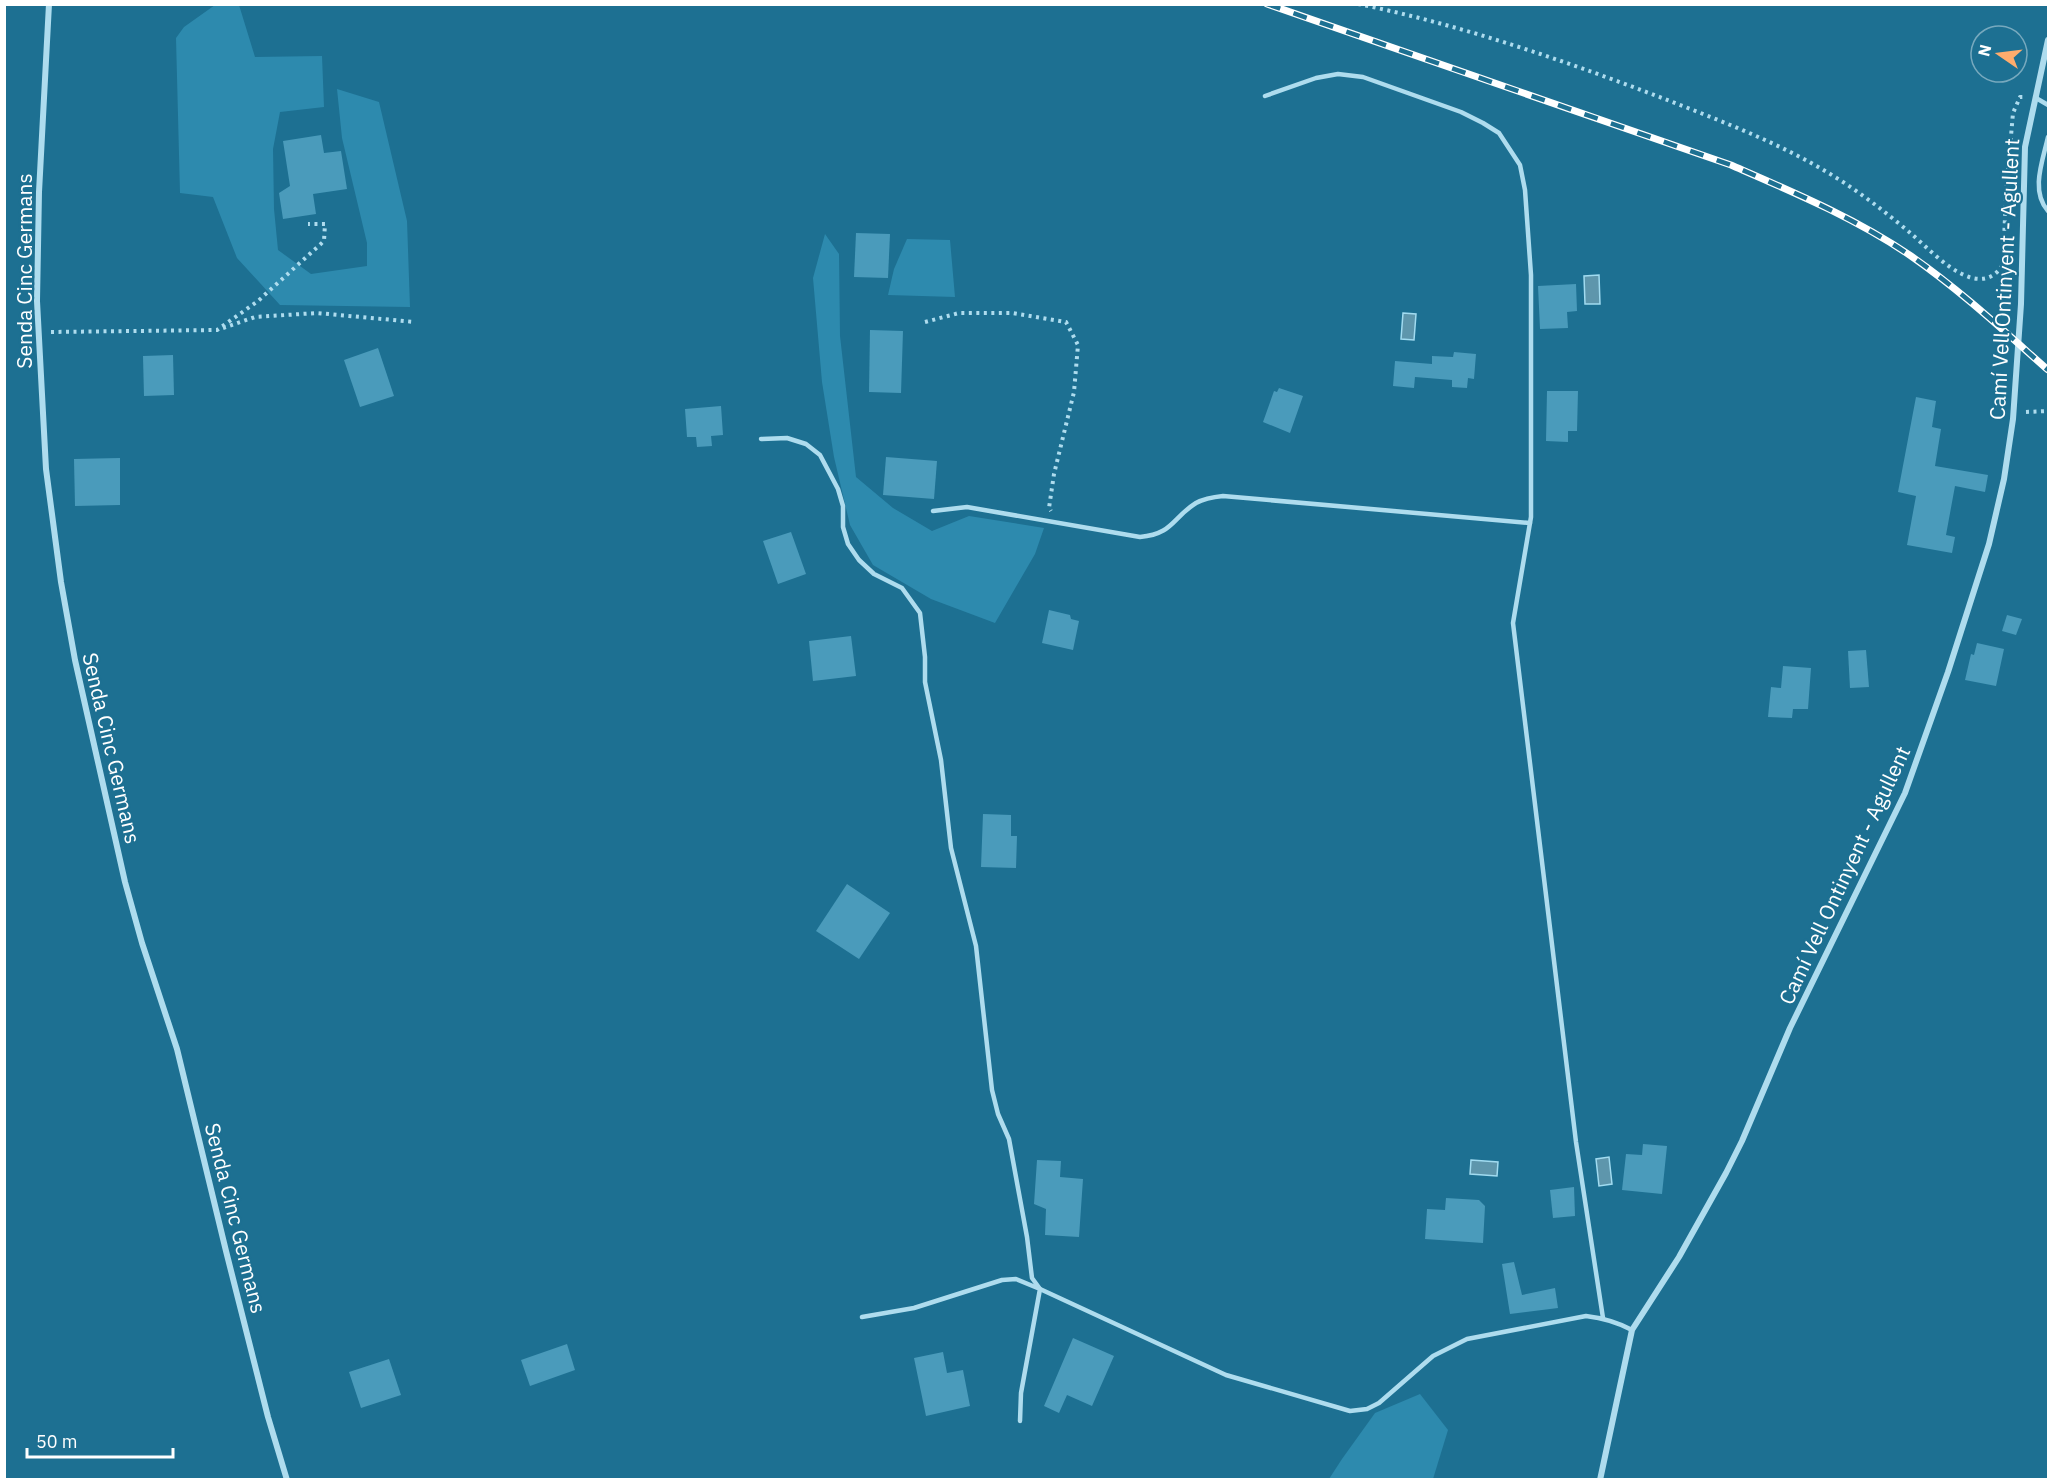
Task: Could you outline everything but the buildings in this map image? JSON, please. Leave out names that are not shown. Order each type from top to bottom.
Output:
[{"type":"street","name":"Senda Cinc Germans","points":[[49,4],[39,192],[37,301],[46,469],[61,582],[75,660],[130,900],[177,1049],[268,1417],[287,1479]]},
{"type":"street","name":"Camí Vell Ontinyent - Agullent","points":[[1600,1479],[1632,1330],[1685,1248],[1743,1141],[1795,1018],[1905,793],[1948,672],[1989,544],[2004,479],[2013,413],[2021,304],[2025,147],[2049,40]]},
{"type":"lane","points":[[1265,96],[1316,78],[1338,74],[1363,77],[1461,112],[1499,133],[1520,165],[1531,274],[1530,523],[1513,622],[1576,1142],[1603,1318]]},
{"type":"lane","points":[[2036,98],[2049,105]]},
{"type":"lane","points":[[2049,136],[2038,192],[2041,203],[2049,211]]},
{"type":"lane","points":[[761,439],[787,438],[806,444],[820,455],[838,489],[843,506],[843,527],[848,544],[859,560],[874,574],[902,588],[920,613],[925,657],[925,682],[941,760],[951,848],[976,946],[992,1090],[998,1114],[1009,1139],[1032,1278],[1040,1289],[1021,1393],[1020,1421]]},
{"type":"lane","points":[[933,511],[967,507],[1140,537],[1155,536],[1168,528],[1194,504],[1208,498],[1223,496],[1530,523]]},
{"type":"lane","points":[[862,1317],[914,1308],[1002,1281],[1017,1279],[1226,1375],[1350,1411],[1367,1409],[1379,1403],[1433,1356],[1467,1339],[1586,1316],[1603,1318],[1632,1330]]},
{"type":"path","points":[[1358,4],[1405,14],[1504,44],[1620,82],[1730,124],[1834,176],[1874,202],[1948,265],[1969,277],[1980,279],[1990,278],[1999,273],[2003,264],[2013,113],[2020,97],[2036,98]]},
{"type":"path","points":[[217,330],[258,301],[324,240],[326,224],[309,224]]},
{"type":"path","points":[[38,333],[217,330],[255,317],[317,313],[415,322]]},
{"type":"path","points":[[925,322],[959,313],[969,313],[1012,314],[1066,322],[1078,345],[1074,392],[1054,474],[1049,508],[1062,523]]},
{"type":"path","points":[[2013,413],[2049,411]]},
{"type":"shaded area","points":[[215,5],[239,5],[255,57],[322,56],[324,107],[280,112],[273,149],[274,209],[278,250],[311,274],[367,266],[367,243],[342,138],[337,89],[379,102],[407,221],[410,307],[280,305],[237,258],[213,197],[180,193],[176,38],[184,27]]},
{"type":"shaded area","points":[[825,234],[839,254],[840,336],[856,477],[893,508],[932,531],[969,516],[1044,528],[1035,554],[995,623],[931,599],[873,565],[850,525],[834,457],[822,382],[813,278]]},
{"type":"shaded area","points":[[907,239],[950,240],[955,297],[888,295],[894,269]]},
{"type":"shaded area","points":[[1599,275],[1600,304],[1585,304],[1584,276]]},
{"type":"shaded area","points":[[1403,313],[1416,314],[1414,340],[1401,339]]},
{"type":"shaded area","points":[[1609,1157],[1612,1184],[1599,1186],[1596,1159]]},
{"type":"shaded area","points":[[1471,1160],[1498,1162],[1497,1176],[1470,1174]]},
{"type":"shaded area","points":[[1420,1394],[1448,1430],[1433,1479],[1329,1479],[1375,1413]]},
{"type":"railway","points":[[1267,4],[1731,165],[1800,196],[1846,218],[1911,256],[1964,297],[2048,370]]}]
